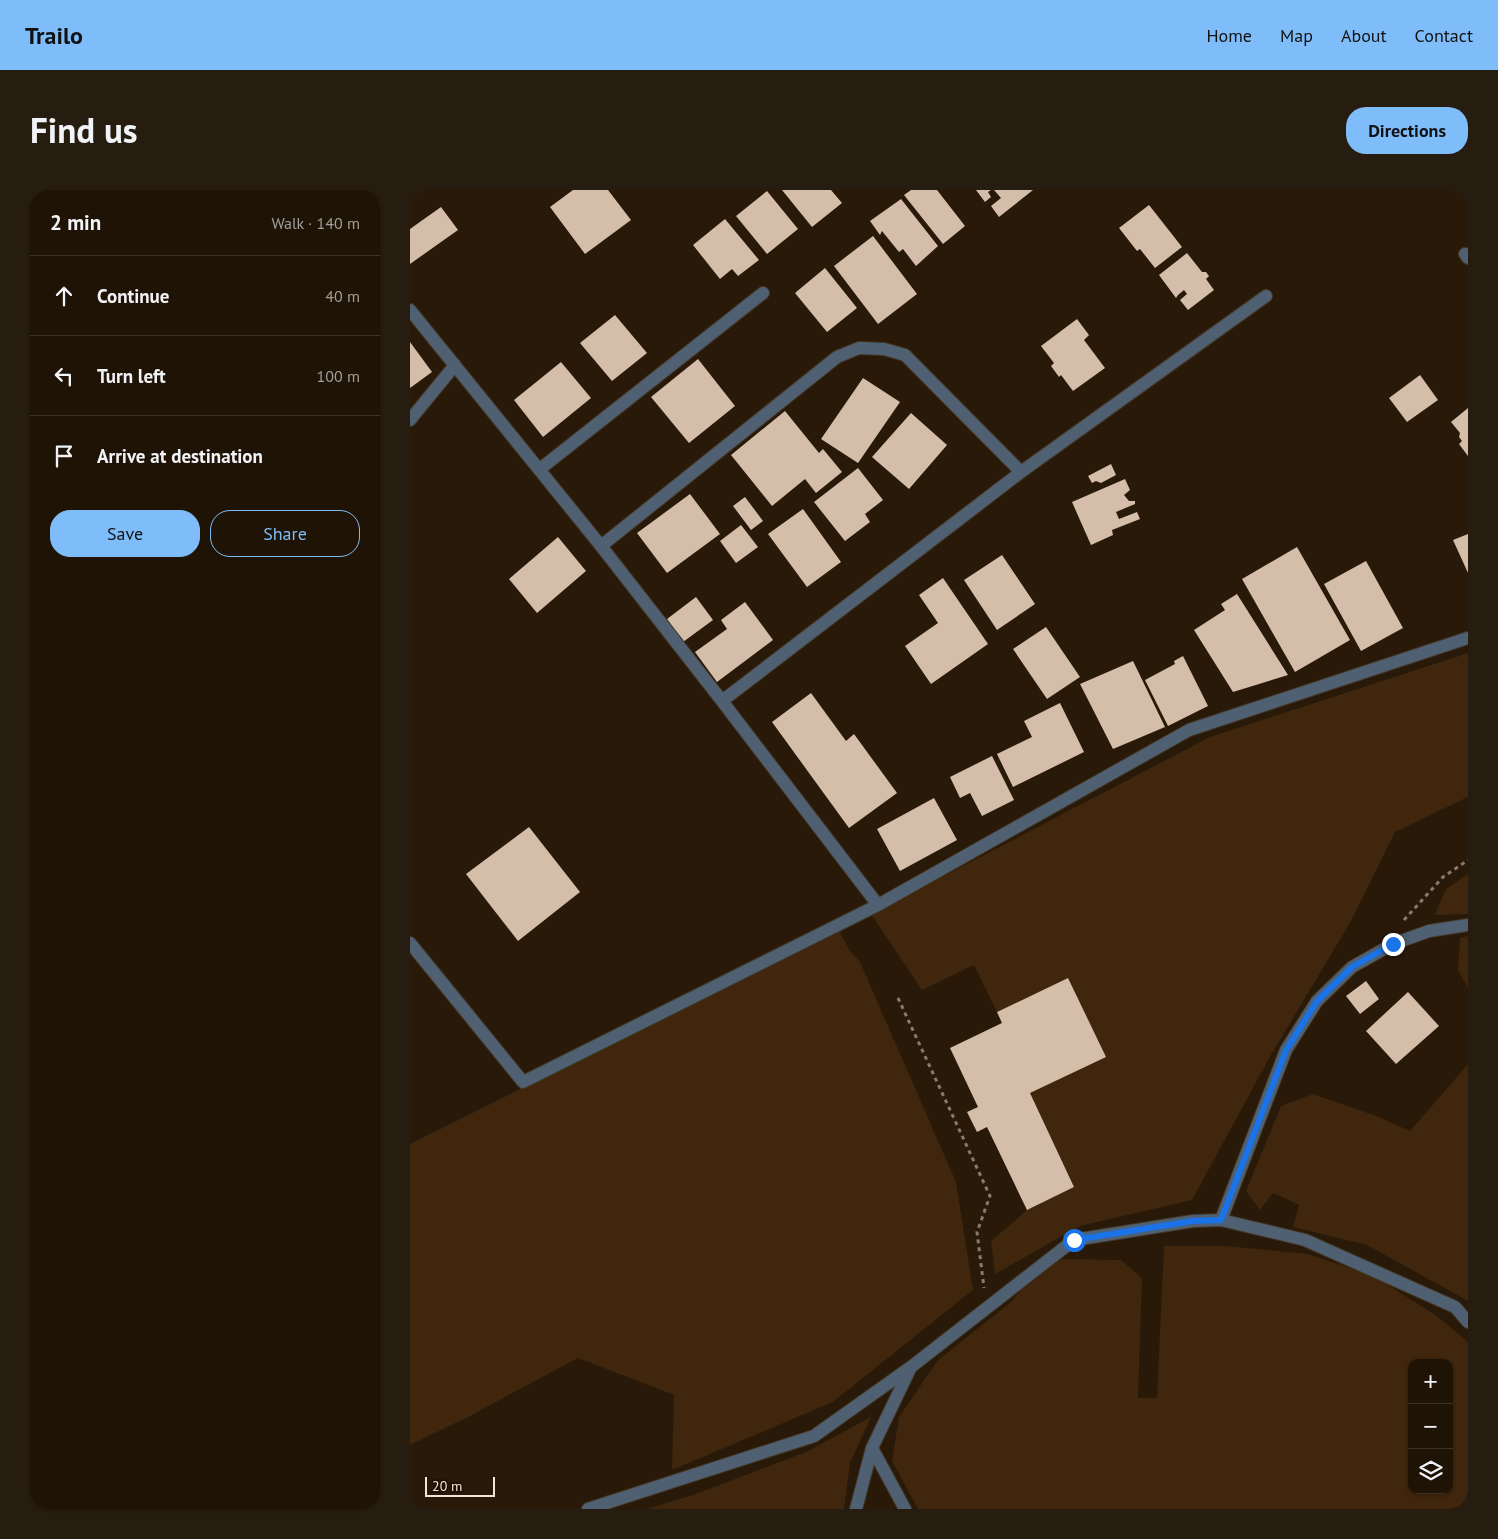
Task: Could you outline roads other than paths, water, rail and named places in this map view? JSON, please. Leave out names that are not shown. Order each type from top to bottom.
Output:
[{"type":"street","points":[[540,469],[763,293]]},
{"type":"street","points":[[722,701],[1022,472],[1266,296]]},
{"type":"street","points":[[410,310],[601,546],[878,905]]},
{"type":"street","points":[[601,546],[837,357],[859,348],[884,349],[905,355],[1022,472]]},
{"type":"street","points":[[410,420],[455,365]]},
{"type":"street","points":[[410,943],[523,1082],[878,905],[1189,730],[1468,638]]},
{"type":"street","points":[[1221,1220],[1286,1050],[1317,1001],[1352,967],[1393,944],[1429,931],[1468,926]]},
{"type":"street","points":[[588,1509],[814,1436],[911,1366],[1074,1240],[1193,1221],[1221,1220],[1305,1240],[1455,1307],[1468,1322]]},
{"type":"street","points":[[856,1509],[872,1448],[911,1366]]},
{"type":"street","points":[[872,1448],[905,1509]]}]
